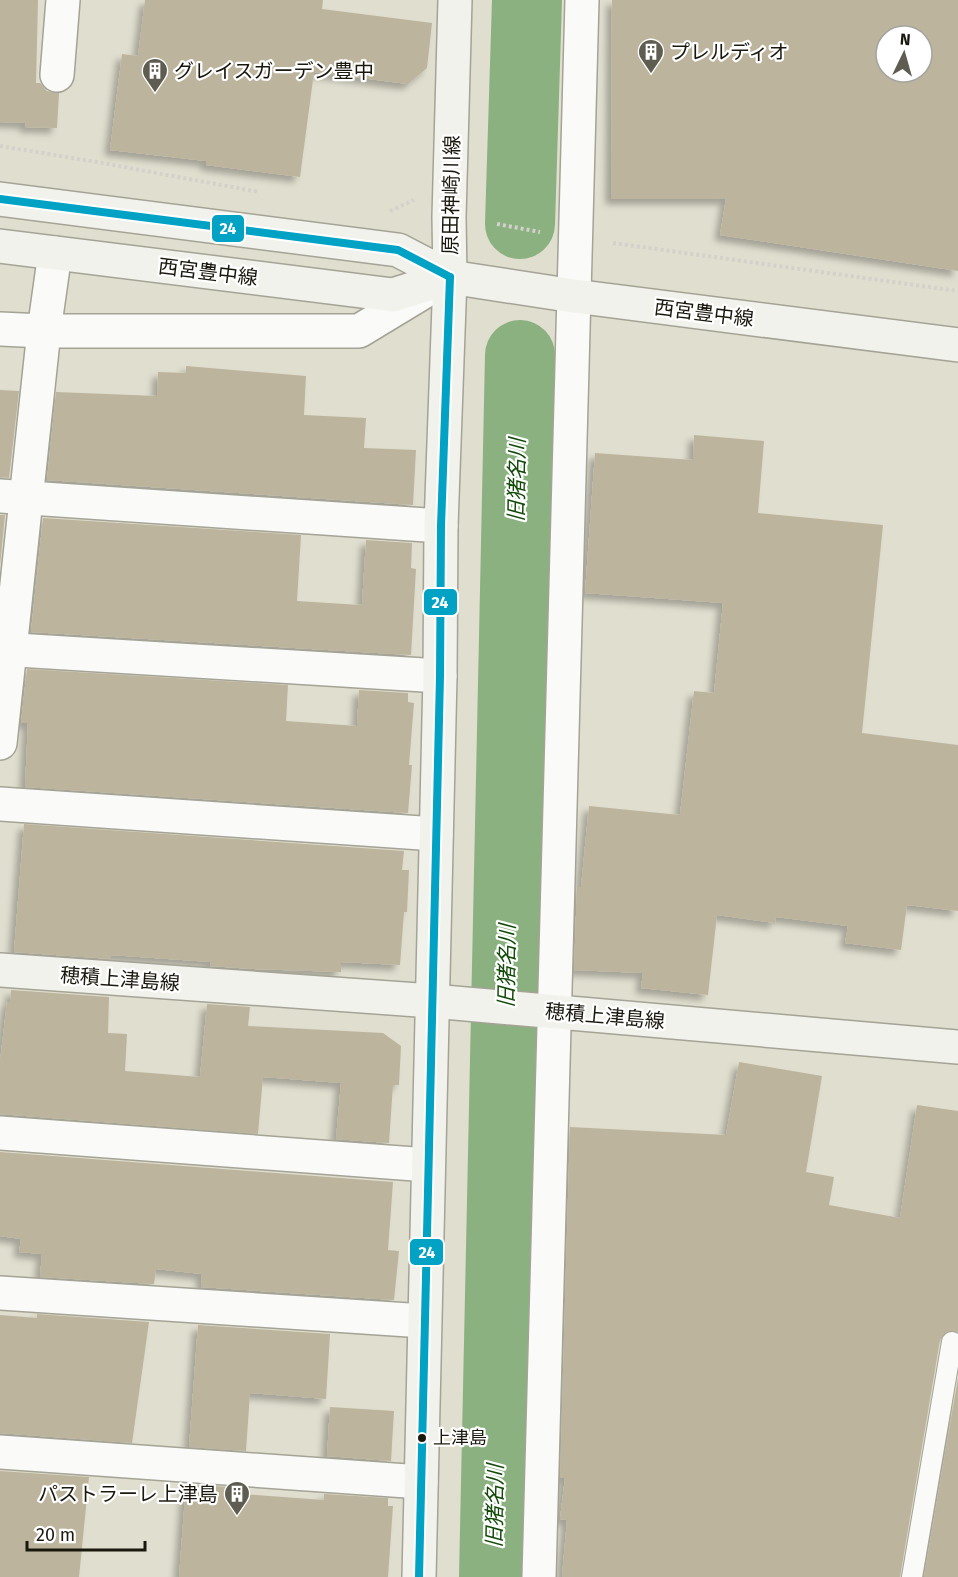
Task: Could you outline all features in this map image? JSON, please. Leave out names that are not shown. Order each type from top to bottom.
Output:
[{"type":"street","points":[[57,75],[63,0]]},
{"type":"street","name":"原田神崎川線","points":[[419,1577],[440,676],[441,526],[450,277],[449,218],[455,0]]},
{"type":"street","points":[[539,1577],[545,1011],[574,296],[582,0]]},
{"type":"street","name":"西宮豊中線","points":[[0,199],[399,250],[450,277],[574,296],[958,345]]},
{"type":"street","name":"西宮豊中線","points":[[0,246],[393,295],[450,277]]},
{"type":"street","points":[[0,743],[13,496],[44,331],[55,253]]},
{"type":"street","points":[[0,329],[359,331],[450,277]]},
{"type":"street","points":[[13,496],[441,526]]},
{"type":"street","points":[[5,649],[440,676]]},
{"type":"street","points":[[0,804],[436,834]]},
{"type":"street","name":"穂積上津島線","points":[[0,970],[432,1001],[958,1047]]},
{"type":"street","points":[[0,1133],[428,1165]]},
{"type":"street","points":[[0,1293],[424,1321]]},
{"type":"street","points":[[0,1452],[421,1482]]},
{"type":"lane","points":[[912,1577],[952,1342]]},
{"type":"path","points":[[0,146],[260,192]]},
{"type":"path","points":[[384,212],[420,197]]},
{"type":"path","points":[[497,224],[576,238],[958,291]]},
{"type":"building","points":[[0,0],[38,0],[36,83],[40,83],[47,91],[59,93],[57,128],[25,127],[26,123],[0,122]]},
{"type":"building","points":[[145,0],[323,0],[322,9],[432,23],[427,68],[408,84],[314,72],[300,177],[206,165],[206,161],[110,150],[122,54],[138,56]]},
{"type":"building","points":[[612,0],[958,0],[958,271],[720,235],[726,199],[611,199]]},
{"type":"building","points":[[186,366],[306,376],[304,415],[366,418],[364,448],[416,450],[413,505],[47,480],[56,392],[157,396],[158,372],[186,373]]},
{"type":"building","points":[[0,390],[19,391],[9,478],[0,477]]},
{"type":"building","points":[[694,435],[764,441],[758,513],[883,525],[862,733],[958,745],[958,911],[907,905],[901,950],[845,943],[848,926],[776,917],[775,923],[717,915],[708,995],[641,988],[643,973],[574,970],[577,887],[581,887],[589,806],[680,815],[694,691],[714,693],[723,603],[585,593],[595,453],[693,460]]},
{"type":"building","points":[[0,515],[5,515],[0,566]]},
{"type":"building","points":[[43,518],[301,535],[297,601],[362,604],[366,540],[412,543],[411,568],[416,569],[411,655],[31,632]]},
{"type":"building","points":[[27,669],[288,685],[286,721],[357,726],[359,690],[408,693],[408,702],[414,703],[408,813],[25,787],[28,723],[21,723]]},
{"type":"building","points":[[24,824],[404,851],[402,870],[409,870],[407,912],[404,912],[400,965],[341,962],[341,972],[210,966],[211,962],[111,955],[111,959],[14,952]]},
{"type":"building","points":[[11,990],[109,997],[108,1033],[127,1034],[125,1071],[200,1077],[207,1004],[250,1007],[248,1026],[383,1033],[401,1046],[399,1085],[393,1085],[389,1143],[336,1139],[341,1083],[263,1077],[258,1134],[0,1114],[0,1062],[7,1002],[10,1002]]},
{"type":"building","points":[[739,1062],[822,1076],[806,1172],[834,1177],[829,1205],[900,1218],[917,1105],[958,1111],[958,1332],[947,1331],[940,1340],[900,1577],[562,1577],[567,1520],[560,1519],[565,1478],[560,1478],[570,1127],[726,1135]]},
{"type":"building","points":[[0,1152],[393,1182],[388,1250],[399,1251],[394,1300],[201,1287],[202,1274],[156,1269],[154,1284],[40,1277],[42,1254],[19,1252],[21,1239],[0,1236]]},
{"type":"building","points":[[37,1314],[149,1322],[132,1443],[0,1433],[0,1315],[37,1318]]},
{"type":"building","points":[[198,1325],[330,1334],[326,1399],[250,1393],[246,1451],[189,1447]]},
{"type":"building","points":[[958,1378],[958,1577],[924,1577]]},
{"type":"building","points":[[330,1407],[394,1411],[391,1461],[327,1456]]},
{"type":"building","points":[[0,1471],[89,1477],[79,1577],[0,1577]]},
{"type":"building","points":[[186,1484],[243,1488],[243,1494],[324,1500],[324,1494],[388,1498],[388,1506],[393,1506],[388,1577],[179,1577]]},
{"type":"waterway","name":"旧猪名川","points":[[520,224],[527,0]]},
{"type":"waterway","name":"旧猪名川","points":[[494,1577],[520,355]]},
{"type":"transit line","name":"24","points":[[0,199],[398,250],[450,277]]},
{"type":"transit line","name":"24","points":[[419,1577],[440,676],[441,526],[450,277]]},
{"type":"place","name":"プレルディオ","points":[[651,75]]},
{"type":"place","name":"グレイスガーデン豊中","points":[[155,94]]},
{"type":"place","name":"上津島","points":[[422,1438]]},
{"type":"place","name":"パストラーレ上津島","points":[[237,1517]]}]
